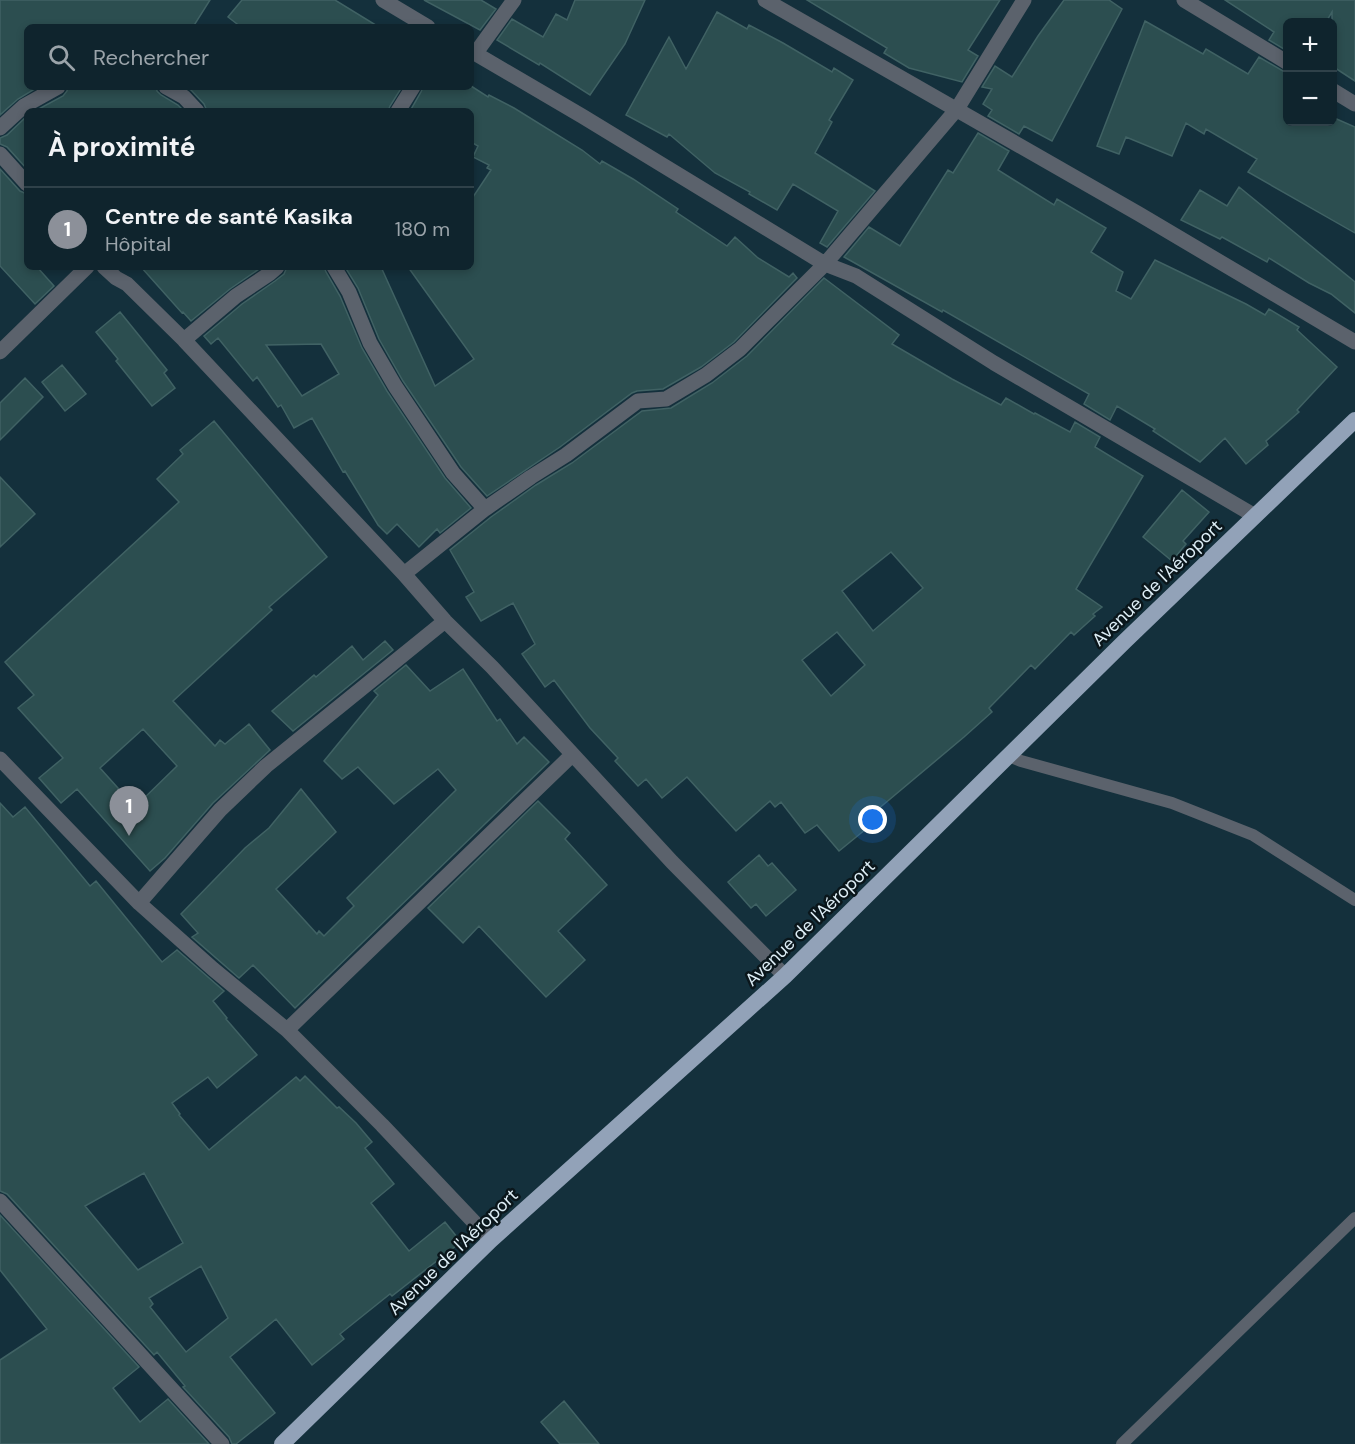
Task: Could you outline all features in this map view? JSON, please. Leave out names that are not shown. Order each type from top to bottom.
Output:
[{"type":"highway","name":"Avenue de l'Aéroport","points":[[282,1444],[491,1240],[785,976],[1355,420]]},
{"type":"street","points":[[383,0],[423,24]]},
{"type":"street","points":[[474,51],[514,0]]},
{"type":"street","points":[[765,0],[1139,214],[1355,342]]},
{"type":"street","points":[[404,574],[485,509],[566,455],[638,401],[666,399],[706,375],[740,349],[825,264],[957,109],[1024,0]]},
{"type":"street","points":[[1184,0],[1283,61]]},
{"type":"street","points":[[474,53],[825,264],[856,276],[994,363],[1255,516]]},
{"type":"street","points":[[0,128],[24,106],[53,90]]},
{"type":"street","points":[[171,90],[184,97],[194,108]]},
{"type":"street","points":[[400,108],[412,90]]},
{"type":"street","points":[[1337,93],[1355,104]]},
{"type":"street","points":[[0,154],[24,181]]},
{"type":"street","points":[[0,352],[84,270]]},
{"type":"street","points":[[108,270],[127,284],[184,340],[672,862],[785,976]]},
{"type":"street","points":[[184,340],[236,296],[274,270]]},
{"type":"street","points":[[336,270],[349,292],[370,343],[395,386],[453,473],[485,509]]},
{"type":"street","points":[[140,903],[220,810],[266,766],[445,621]]},
{"type":"street","points":[[287,1030],[572,755]]},
{"type":"street","points":[[3,766],[140,903],[213,969],[287,1030],[382,1125],[491,1240]]},
{"type":"street","points":[[0,1201],[222,1444]]},
{"type":"lane","points":[[1009,756],[1172,803],[1253,836],[1355,900]]},
{"type":"lane","points":[[1122,1444],[1355,1218]]},
{"type":"building","points":[[0,0],[210,0],[195,24],[24,24],[24,90],[33,90],[18,99],[0,115]]},
{"type":"building","points":[[242,0],[335,0],[374,24],[237,24],[228,17]]},
{"type":"building","points":[[424,0],[481,0],[496,9],[480,30],[474,27],[474,24],[469,24]]},
{"type":"building","points":[[575,0],[645,0],[625,44],[590,95],[540,63],[539,65],[497,40],[512,19],[543,37],[556,14],[567,20]]},
{"type":"building","points":[[807,0],[1000,0],[968,50],[978,56],[962,82],[909,68],[884,53],[887,48]]},
{"type":"building","points":[[1064,0],[1109,0],[1122,9],[1052,141],[1024,126],[1019,134],[988,116],[992,110],[983,104],[992,89],[982,87],[995,66],[1012,77]]},
{"type":"building","points":[[1225,0],[1355,0],[1355,81],[1337,69],[1337,18],[1332,18],[1332,12],[1328,18],[1283,18],[1283,49],[1269,40],[1274,32]]},
{"type":"building","points":[[717,12],[747,29],[749,25],[832,72],[834,68],[853,80],[829,120],[832,122],[815,153],[875,191],[827,247],[820,243],[838,211],[793,184],[777,210],[715,173],[669,134],[667,137],[626,115],[669,37],[686,69]]},
{"type":"building","points":[[1145,21],[1203,54],[1206,49],[1248,74],[1259,57],[1283,71],[1283,126],[1337,126],[1337,119],[1355,127],[1355,233],[1248,172],[1257,159],[1206,129],[1204,134],[1186,123],[1172,156],[1126,137],[1119,154],[1097,146]]},
{"type":"building","points":[[474,88],[488,97],[489,95],[582,150],[600,164],[602,161],[633,179],[678,209],[676,212],[727,246],[735,237],[758,258],[789,277],[793,273],[797,278],[734,342],[701,367],[663,389],[632,393],[560,447],[487,496],[461,467],[403,381],[379,339],[358,288],[347,270],[382,270],[435,386],[474,359],[410,270],[474,270],[474,196],[491,170],[487,168],[489,165],[474,158],[478,146],[474,144],[474,108],[412,108],[422,90],[474,90]]},
{"type":"building","points":[[157,90],[181,108],[41,108],[63,96],[67,91]]},
{"type":"building","points":[[191,90],[400,90],[389,108],[206,108]]},
{"type":"building","points":[[24,119],[24,166],[7,147],[0,144],[0,138],[7,135]]},
{"type":"building","points":[[978,133],[1009,151],[998,170],[1054,205],[1057,199],[1106,228],[1091,252],[1123,272],[1116,291],[1131,299],[1155,260],[1265,315],[1269,309],[1299,327],[1297,330],[1337,367],[1297,410],[1299,412],[1266,441],[1268,445],[1246,464],[1225,438],[1200,462],[1153,431],[1155,429],[1117,406],[1110,420],[1084,404],[1089,394],[943,310],[942,312],[844,257],[869,227],[900,246],[948,170],[953,173]]},
{"type":"building","points":[[0,169],[24,193],[24,270],[40,270],[54,286],[35,304],[0,266]]},
{"type":"building","points":[[1239,187],[1355,282],[1355,313],[1331,294],[1269,258],[1267,262],[1222,237],[1220,239],[1181,220],[1200,190],[1227,206]]},
{"type":"building","points":[[144,270],[258,270],[191,321]]},
{"type":"building","points":[[286,270],[325,270],[340,296],[362,348],[387,391],[445,478],[471,508],[440,533],[437,529],[419,547],[397,524],[387,534],[378,525],[345,471],[343,472],[312,418],[294,428],[281,405],[278,407],[257,377],[253,381],[218,338],[211,344],[204,336],[242,304],[275,281]],"holes":[[[321,344],[339,374],[302,396],[266,345]]]},
{"type":"building","points":[[824,278],[899,335],[892,344],[1001,405],[1006,398],[1070,432],[1075,422],[1100,437],[1095,447],[1143,476],[1076,589],[1102,607],[1093,614],[1095,616],[1074,635],[1071,632],[1035,669],[1031,665],[989,708],[992,712],[877,810],[882,816],[839,851],[817,825],[805,833],[781,802],[775,807],[770,801],[736,831],[687,777],[662,798],[646,779],[638,786],[615,761],[618,758],[590,728],[554,680],[545,687],[522,654],[535,644],[513,603],[481,621],[466,597],[474,592],[450,550],[491,517],[572,463],[642,411],[671,408],[712,383],[747,356]],"holes":[[[891,552],[923,588],[873,631],[842,591]],[[837,632],[865,665],[831,696],[802,660]]]},
{"type":"building","points":[[120,312],[167,370],[164,373],[175,388],[152,406],[96,332]]},
{"type":"building","points":[[62,365],[86,394],[65,411],[42,382]]},
{"type":"building","points":[[25,378],[43,397],[0,440],[0,403]]},
{"type":"building","points":[[214,421],[327,557],[269,607],[272,610],[173,701],[215,746],[220,740],[225,744],[249,724],[270,750],[213,803],[165,858],[150,871],[77,789],[61,803],[39,778],[63,758],[18,708],[34,695],[5,662],[179,502],[157,479],[183,454],[180,450]],"holes":[[[143,729],[177,766],[135,807],[100,768]]]},
{"type":"building","points":[[0,477],[35,514],[0,547]]},
{"type":"building","points":[[1182,490],[1209,512],[1183,541],[1186,544],[1172,561],[1143,537]]},
{"type":"building","points":[[385,641],[393,650],[293,731],[272,711],[352,646],[363,660]]},
{"type":"building","points":[[406,665],[430,691],[463,669],[497,721],[500,719],[517,744],[524,737],[549,762],[295,1008],[253,965],[239,978],[192,937],[198,933],[181,914],[245,848],[269,828],[301,789],[336,832],[276,889],[317,934],[319,931],[324,936],[354,906],[347,898],[456,790],[438,769],[394,804],[358,767],[342,779],[324,761],[378,695],[374,691]]},
{"type":"building","points":[[538,801],[570,833],[565,839],[607,885],[558,931],[585,960],[546,997],[479,926],[463,943],[428,908]]},
{"type":"building","points":[[0,803],[13,817],[25,807],[90,886],[96,881],[162,962],[177,950],[224,991],[213,1001],[257,1055],[217,1088],[208,1077],[172,1103],[179,1115],[209,1150],[296,1077],[300,1081],[305,1076],[337,1108],[339,1107],[356,1123],[372,1142],[365,1148],[394,1184],[371,1203],[409,1251],[445,1222],[461,1242],[340,1334],[344,1339],[312,1365],[276,1319],[230,1357],[275,1413],[236,1444],[232,1444],[229,1437],[183,1387],[185,1386],[157,1352],[154,1355],[7,1194],[0,1191]],"holes":[[[144,1173],[183,1243],[138,1270],[85,1206]],[[201,1266],[228,1318],[186,1352],[150,1307],[153,1304],[149,1298]]]},
{"type":"building","points":[[759,855],[768,866],[772,863],[796,890],[766,916],[756,904],[751,908],[728,882]]},
{"type":"building","points":[[0,1215],[139,1367],[113,1388],[140,1422],[168,1399],[209,1444],[0,1444],[0,1360],[47,1329],[0,1270]]},
{"type":"building","points":[[564,1401],[599,1444],[560,1444],[541,1422]]},
{"type":"place","name":"Centre de santé Kasika","points":[[129,836]]}]
